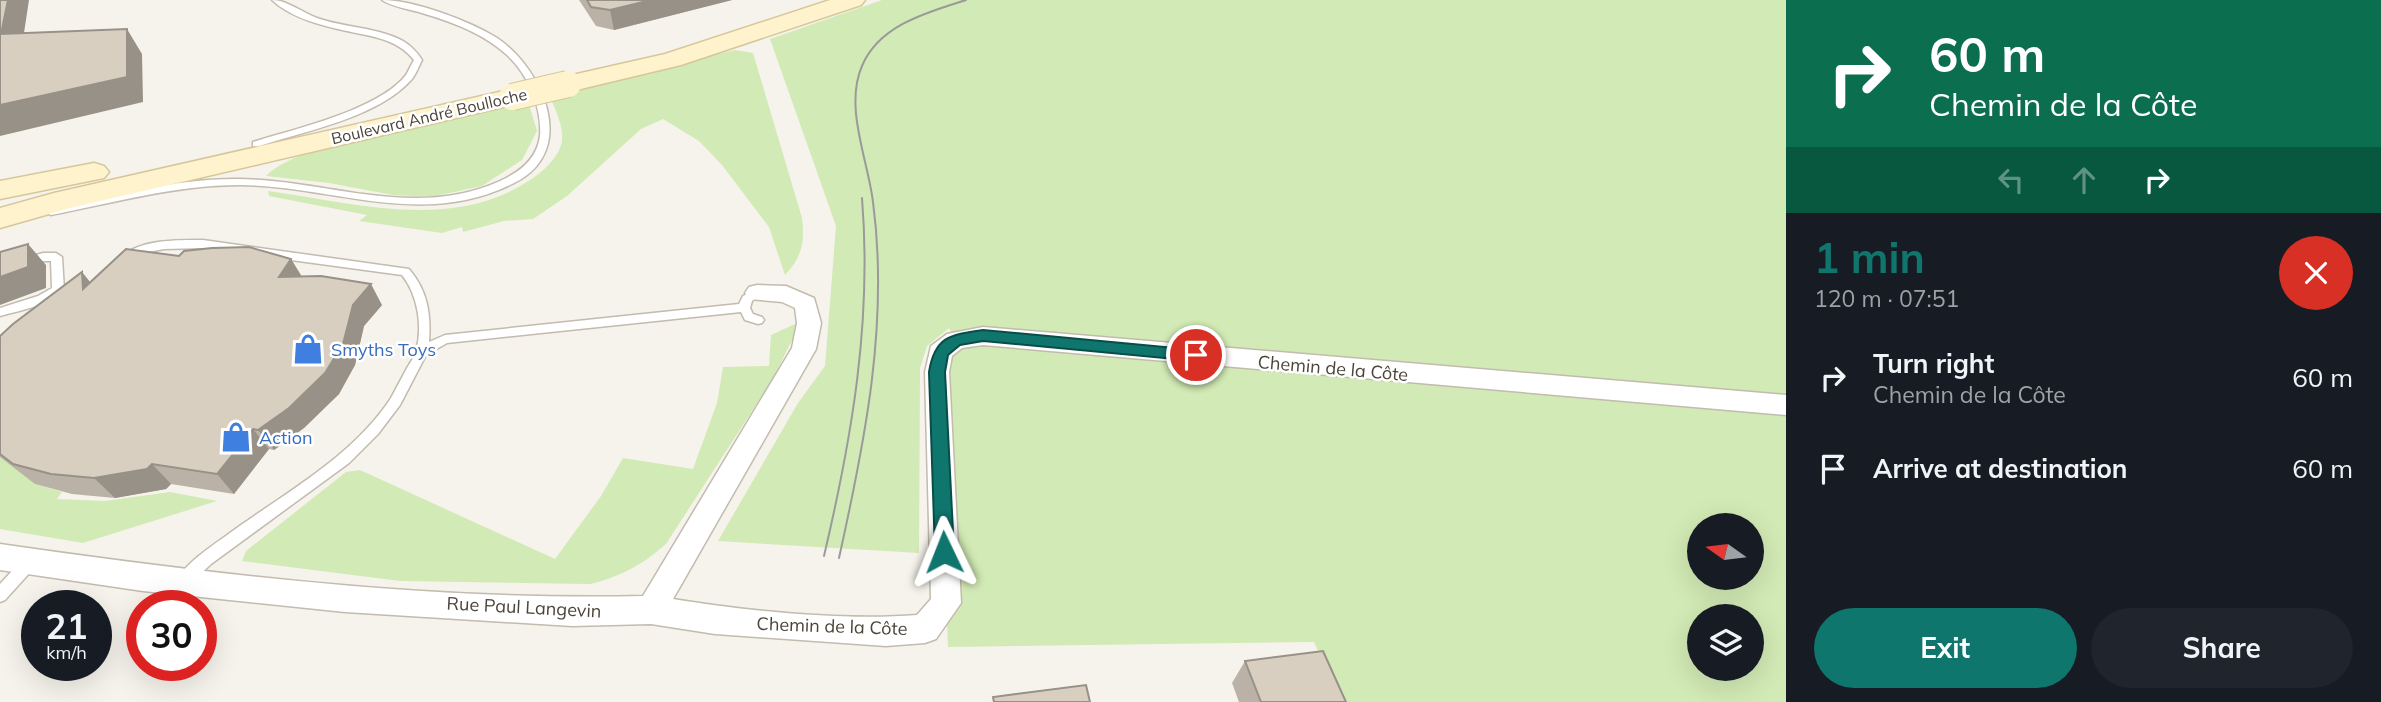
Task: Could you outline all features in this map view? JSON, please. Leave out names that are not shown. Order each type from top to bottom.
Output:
[{"type":"main road","name":"Boulevard André Boulloche","points":[[569,81],[730,37],[831,0]]},
{"type":"main road","name":"Boulevard André Boulloche","points":[[0,220],[65,200],[569,81],[672,60],[853,0]]},
{"type":"main road","name":"Boulevard André Boulloche","points":[[0,201],[156,163],[513,94]]},
{"type":"main road","points":[[0,190],[56,177],[156,163]]},
{"type":"street","points":[[651,610],[804,349],[809,323],[806,304],[786,294],[750,301]]},
{"type":"street","name":"Chemin de la Côte","points":[[651,610],[715,620],[886,632],[925,629],[946,603],[937,372],[940,352],[956,340],[983,336],[1786,405]]},
{"type":"street","name":"Rue Paul Langevin","points":[[14,560],[181,582],[322,596],[572,612],[651,610]]},
{"type":"lane","points":[[256,144],[367,107],[405,81],[416,69],[418,60],[413,51],[402,42],[298,14],[276,0]]},
{"type":"lane","points":[[0,220],[159,189],[235,183],[271,184],[408,203],[442,203],[491,190],[531,167],[545,148],[547,127],[531,78],[519,59],[504,46],[445,16],[386,0]]},
{"type":"lane","points":[[115,266],[135,252],[178,243],[405,272],[414,281],[421,300],[425,330],[422,352],[395,402],[373,430],[344,459],[206,559],[181,582]]},
{"type":"lane","points":[[0,270],[43,257],[55,257],[58,290],[0,313]]},
{"type":"lane","points":[[48,312],[69,299]]},
{"type":"lane","points":[[422,352],[445,339],[750,301],[749,317],[758,320]]},
{"type":"lane","points":[[0,595],[14,560]]},
{"type":"green space","points":[[882,0],[1786,0],[1786,702],[1341,702],[1314,642],[948,647],[937,372],[955,340],[949,328],[927,346],[920,368],[919,553],[718,541],[798,403],[825,366],[836,226],[770,39]]},
{"type":"green space","points":[[735,50],[753,53],[802,218],[801,249],[785,275],[769,227],[722,165],[699,141],[663,119],[641,129],[567,196],[533,219],[504,221],[463,232],[462,227],[442,233],[359,221],[367,215],[269,196],[268,191],[404,210],[471,205],[503,195],[533,178],[555,157],[561,146],[562,129],[549,94]]},
{"type":"green space","points":[[527,98],[537,131],[522,160],[482,186],[431,197],[393,195],[329,183],[266,176],[285,163],[314,150],[350,139]]},
{"type":"green space","points":[[795,324],[799,326],[772,380],[666,544],[621,574],[590,584],[400,581],[242,561],[246,551],[346,472],[360,470],[555,559],[601,496],[623,458],[693,469],[717,403],[723,367],[769,366],[771,335]]},
{"type":"green space","points":[[0,457],[15,460],[35,484],[62,492],[57,499],[105,501],[170,492],[217,501],[83,543],[0,529]]},
{"type":"building","points":[[0,0],[8,0],[1,34],[127,29],[127,77],[0,105]]},
{"type":"building","points":[[587,0],[651,0],[610,10],[591,7]]},
{"type":"building","points":[[28,244],[28,267],[0,277],[0,252]]},
{"type":"building","points":[[249,247],[291,259],[279,277],[321,276],[371,284],[353,305],[343,344],[325,373],[289,408],[258,430],[253,429],[217,474],[152,464],[147,469],[94,478],[51,474],[13,464],[0,454],[0,336],[13,324],[82,272],[83,289],[126,249],[179,256],[184,251]]},
{"type":"building","points":[[1323,651],[1346,702],[1261,702],[1245,661]]},
{"type":"building","points":[[1086,685],[1090,702],[994,702],[993,697]]},
{"type":"tram line","points":[[839,558],[858,470],[872,381],[878,292],[873,202],[856,116],[857,82],[870,52],[892,30],[921,15],[966,0]]},
{"type":"tram line","points":[[824,556],[851,423],[862,334],[862,198]]},
{"type":"place","name":"Smyths Toys","points":[[308,349]]},
{"type":"place","name":"Action","points":[[236,437]]},
{"type":"route","points":[[944,552],[937,372],[940,352],[956,340],[983,336],[1196,355]]}]
